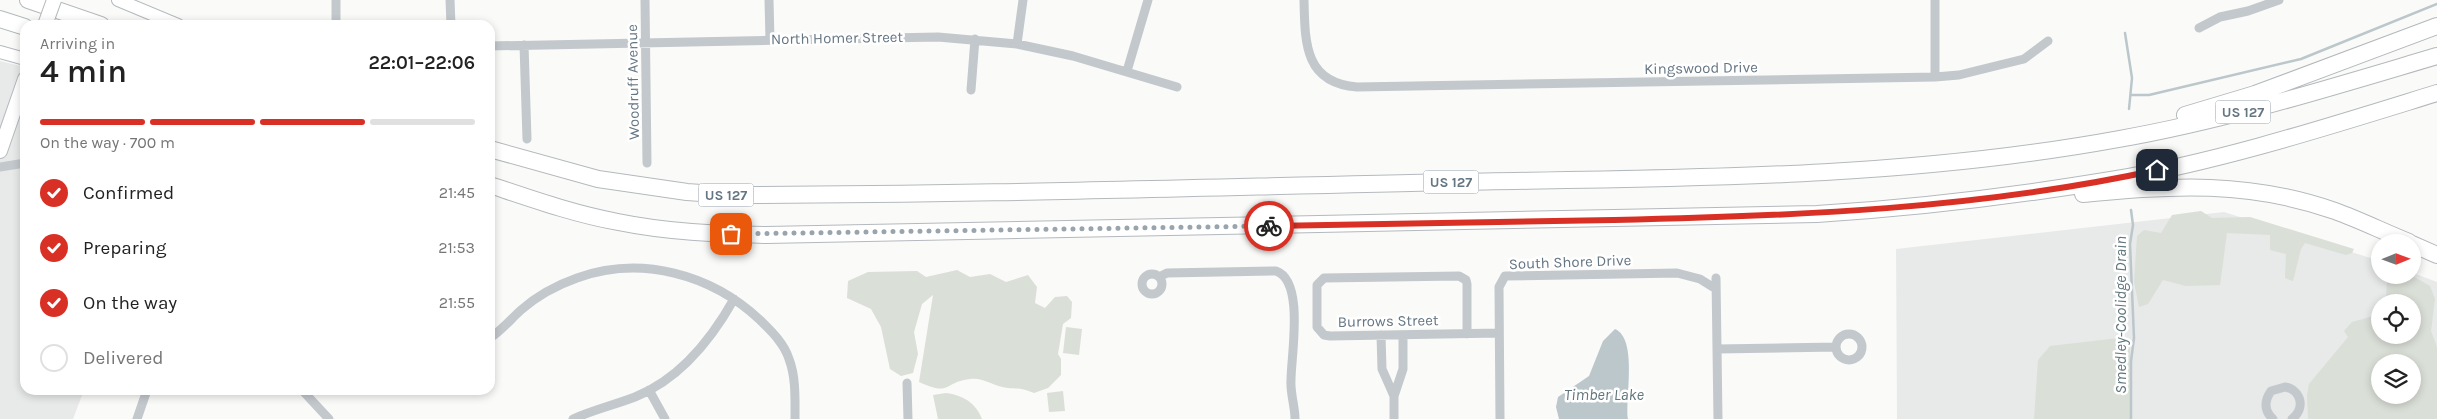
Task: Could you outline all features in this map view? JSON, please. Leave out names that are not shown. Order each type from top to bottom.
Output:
[{"type":"highway","points":[[28,0],[86,20]]},
{"type":"highway","points":[[0,19],[20,25]]},
{"type":"highway","points":[[2045,151],[2096,136],[2171,119],[2228,102],[2437,26]]},
{"type":"highway","name":"US 127","points":[[495,150],[598,179],[729,196],[1124,190],[1823,173],[1913,167],[2045,151],[2121,139],[2225,116],[2437,56]]},
{"type":"highway","name":"US 127","points":[[495,188],[564,209],[617,222],[696,233],[766,235],[1753,217],[1867,211],[1949,203],[2112,179],[2290,138],[2437,93]]},
{"type":"highway","points":[[495,147],[598,179]]},
{"type":"highway","points":[[1949,203],[2013,202],[2163,186],[2220,187],[2262,192],[2315,205],[2390,234]]},
{"type":"highway","points":[[2421,248],[2437,255]]},
{"type":"main road","points":[[47,20],[54,0]]},
{"type":"main road","points":[[0,151],[20,93]]},
{"type":"street","points":[[118,0],[166,20]]},
{"type":"street","points":[[336,0],[336,20]]},
{"type":"street","points":[[450,0],[451,20]]},
{"type":"street","name":"Woodruff Avenue","points":[[645,0],[648,163]]},
{"type":"street","points":[[769,0],[770,40]]},
{"type":"street","points":[[1017,44],[1023,0]]},
{"type":"street","points":[[1127,70],[1148,0]]},
{"type":"street","name":"Kingswood Drive","points":[[1304,0],[1304,26],[1309,56],[1323,76],[1347,86],[1936,77],[1959,75],[2024,59],[2048,41]]},
{"type":"street","points":[[1935,0],[1936,77]]},
{"type":"street","points":[[2199,28],[2220,17],[2239,14],[2279,0]]},
{"type":"street","name":"North Homer Street","points":[[495,46],[913,37],[975,39],[1017,44],[1127,70],[1177,87]]},
{"type":"street","points":[[971,90],[975,39]]},
{"type":"street","points":[[524,45],[527,139]]},
{"type":"street","points":[[0,52],[20,58]]},
{"type":"street","points":[[0,167],[20,164]]},
{"type":"street","points":[[495,333],[522,309],[559,285],[591,274],[614,269],[650,268],[676,273],[714,287],[734,299],[765,325],[786,350],[793,370],[795,419]]},
{"type":"street","points":[[1159,277],[1167,274],[1276,271],[1287,278],[1293,294],[1294,346],[1290,382],[1295,419]]},
{"type":"street","name":"South Shore Drive","points":[[1500,419],[1499,287],[1501,280],[1508,276],[1677,273],[1700,279],[1716,289]]},
{"type":"street","name":"Burrows Street","points":[[1467,334],[1467,284],[1466,280],[1458,276],[1324,278],[1317,285],[1318,327],[1321,334],[1330,336],[1499,334]]},
{"type":"street","points":[[1716,278],[1718,419]]},
{"type":"street","points":[[573,419],[649,390],[676,372],[698,351],[716,329],[734,299]]},
{"type":"street","points":[[1381,335],[1384,377],[1394,396]]},
{"type":"street","points":[[1394,419],[1394,396],[1402,377],[1403,335]]},
{"type":"street","points":[[1717,349],[1836,347]]},
{"type":"street","points":[[1384,377],[1393,382],[1402,377]]},
{"type":"street","points":[[907,383],[908,419]]},
{"type":"street","points":[[2273,419],[2267,412],[2266,401],[2271,391],[2285,387],[2294,390],[2300,400],[2299,411],[2292,419]]},
{"type":"street","points":[[649,390],[665,419]]},
{"type":"street","points":[[137,419],[145,395]]},
{"type":"street","points":[[307,395],[329,419]]},
{"type":"shaded area","points":[[0,61],[20,66],[20,395],[82,395],[73,419],[0,419]]},
{"type":"shaded area","points":[[2201,211],[2212,218],[2250,217],[2354,249],[2352,253],[2346,255],[2305,243],[2301,249],[2293,281],[2285,278],[2286,254],[2270,250],[2270,235],[2227,233],[2220,285],[2186,286],[2163,280],[2148,304],[2139,307],[2134,282],[2137,236],[2144,230],[2161,233],[2172,215]]},
{"type":"shaded area","points":[[2224,212],[2371,258],[2371,284],[2421,284],[2421,276],[2437,282],[2437,419],[1897,419],[1896,249]]},
{"type":"shaded area","points":[[957,270],[970,277],[990,274],[1006,282],[1028,275],[1037,287],[1035,303],[1045,308],[1055,297],[1067,296],[1072,302],[1071,318],[1063,324],[1058,354],[1061,359],[1061,375],[1048,388],[1034,393],[975,379],[961,381],[943,388],[919,382],[933,295],[922,304],[914,332],[918,354],[913,373],[901,376],[890,369],[881,327],[871,309],[847,298],[848,281],[868,272],[917,271],[926,277]]},
{"type":"shaded area","points":[[2421,281],[2430,286],[2435,299],[2431,331],[2437,347],[2437,419],[2308,419],[2307,395],[2309,384],[2348,337],[2344,331],[2352,322],[2371,317],[2371,344],[2421,344],[2421,294],[2386,294],[2387,284],[2421,284]]},
{"type":"shaded area","points":[[1066,327],[1082,329],[1079,355],[1063,353]]},
{"type":"shaded area","points":[[2119,338],[2130,346],[2130,419],[2034,419],[2038,360],[2050,346]]},
{"type":"shaded area","points":[[1063,391],[1065,411],[1049,412],[1047,393]]},
{"type":"shaded area","points":[[946,393],[968,401],[976,408],[982,419],[938,419],[933,395]]},
{"type":"water","name":"Timber Lake","points":[[1615,329],[1622,335],[1628,356],[1628,419],[1559,419],[1556,407],[1558,397],[1589,376],[1603,341]]},
{"type":"waterway","points":[[2132,95],[2149,95],[2301,59],[2437,4]]},
{"type":"waterway","name":"Smedley-Coolidge Drain","points":[[2125,33],[2132,78],[2129,109]]},
{"type":"waterway","name":"Smedley-Coolidge Drain","points":[[2131,210],[2133,225],[2130,244],[2134,338],[2131,361],[2131,419]]},
{"type":"way so far","points":[[731,234],[766,235],[1269,226]]},
{"type":"route","points":[[1269,226],[1636,220],[1845,213],[1949,203],[2112,179],[2157,170]]}]
